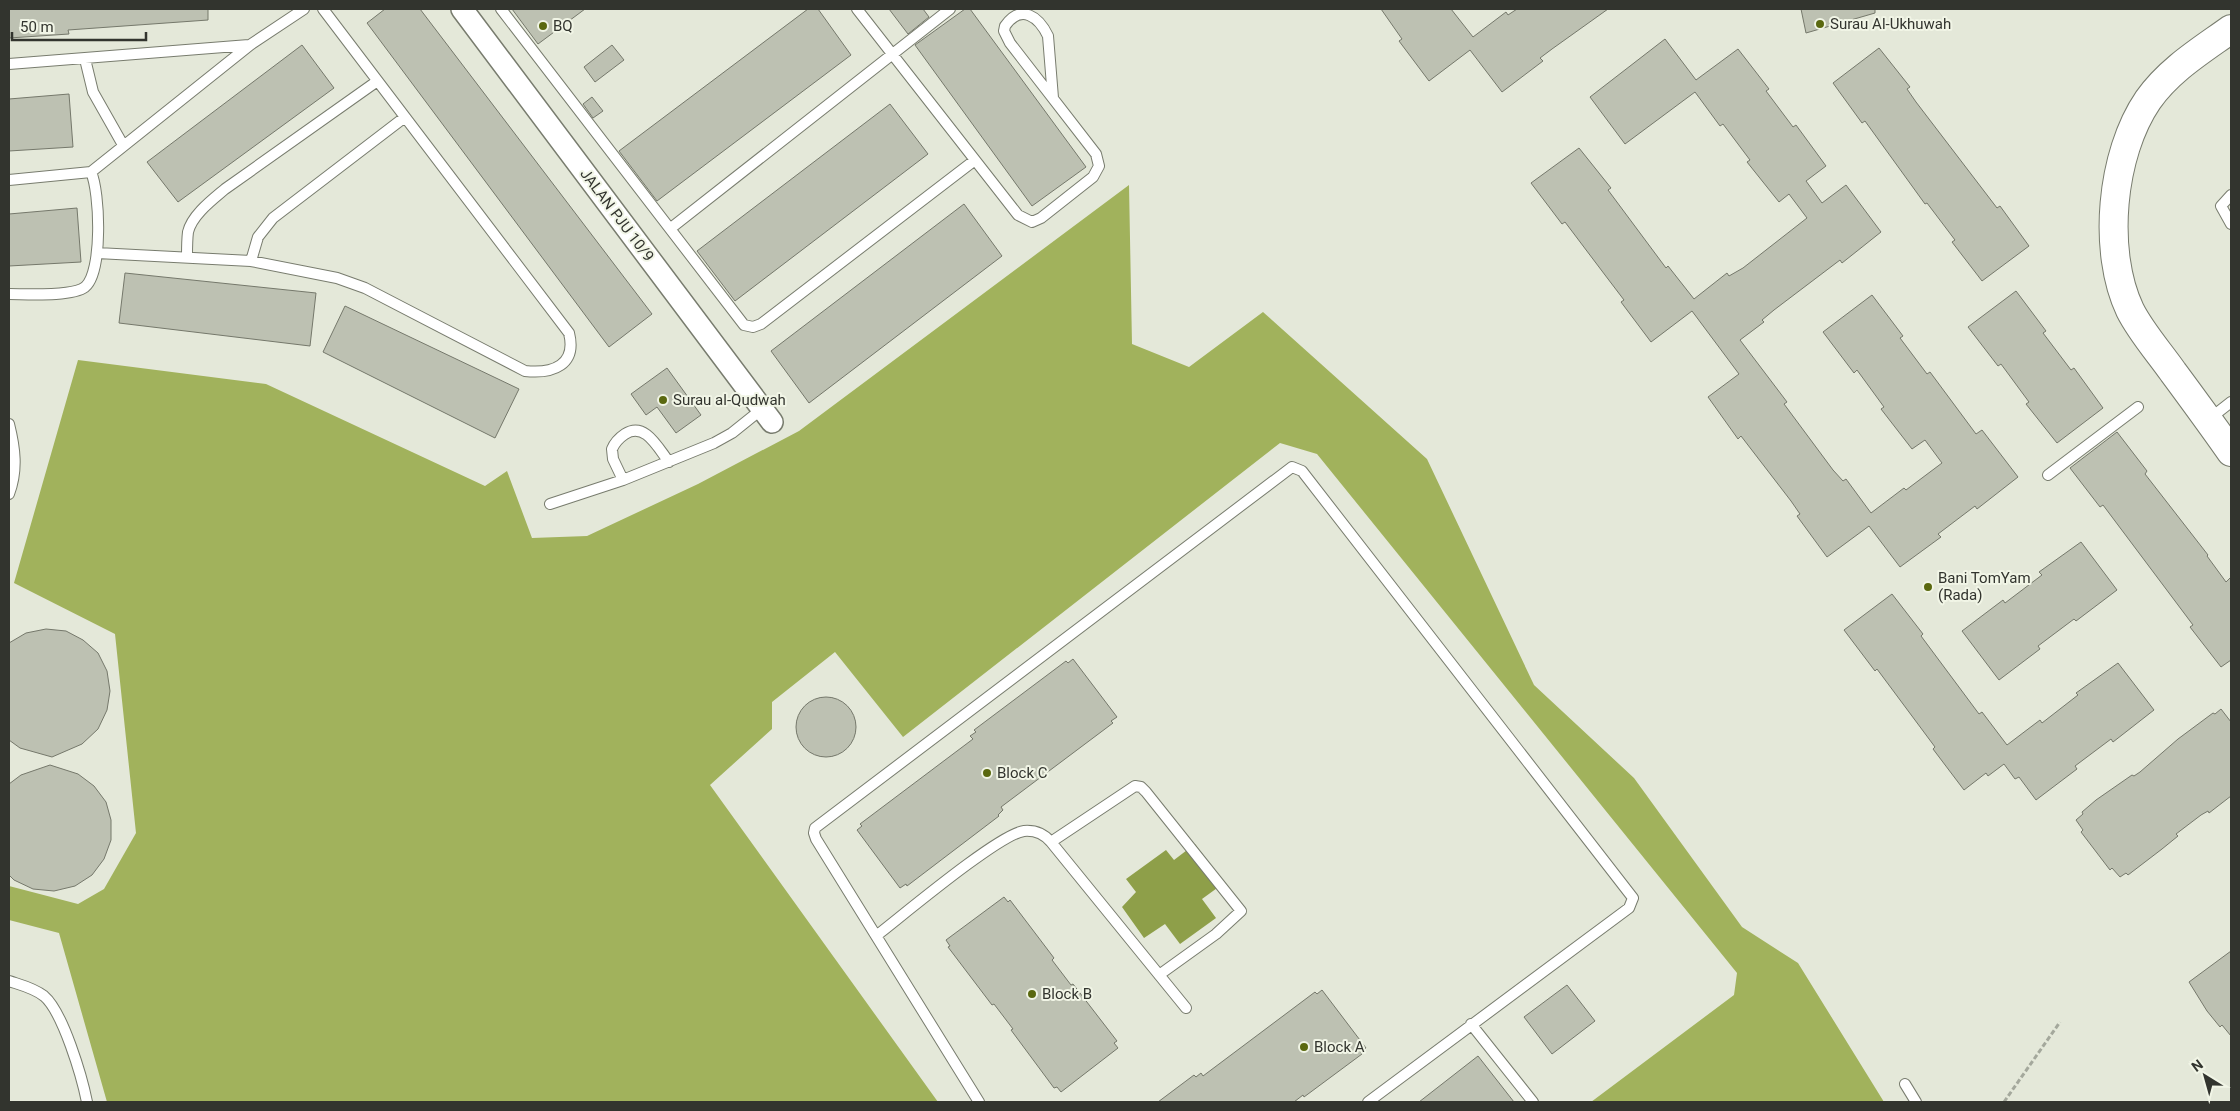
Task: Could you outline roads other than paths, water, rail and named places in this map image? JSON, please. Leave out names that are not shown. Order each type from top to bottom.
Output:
[{"type":"street","name":"JALAN PJU 10/9","points":[[462,9],[767,416]]},
{"type":"street","points":[[2231,29],[2174,70],[2148,100],[2131,134],[2121,168],[2114,209],[2113,244],[2117,276],[2131,310],[2150,341],[2231,452]]},
{"type":"lane","points":[[9,180],[91,172],[250,45],[304,9]]},
{"type":"lane","points":[[97,253],[251,261],[337,278],[365,288],[525,371],[540,372],[552,370],[569,358],[572,346],[569,333],[405,117],[376,82],[323,9]]},
{"type":"lane","points":[[501,9],[744,324],[753,327],[761,324],[975,160]]},
{"type":"lane","points":[[857,9],[1018,216],[1032,222],[1041,218],[1097,172],[1099,160],[1006,37],[1005,26],[1013,18],[1027,14],[1034,16],[1044,28],[1048,36],[1053,98]]},
{"type":"lane","points":[[671,228],[950,9]]},
{"type":"lane","points":[[9,64],[250,45]]},
{"type":"lane","points":[[85,59],[93,92],[123,145]]},
{"type":"lane","points":[[187,257],[189,230],[199,214],[210,202],[225,189],[376,82]]},
{"type":"lane","points":[[251,261],[258,237],[272,218],[405,117]]},
{"type":"lane","points":[[9,294],[68,292],[85,287],[90,280],[97,253],[99,212],[95,181],[91,172]]},
{"type":"lane","points":[[2231,195],[2221,206],[2231,224]]},
{"type":"lane","points":[[2208,420],[2231,402]]},
{"type":"lane","points":[[2048,475],[2138,407]]},
{"type":"lane","points":[[550,504],[623,480],[714,444],[767,416]]},
{"type":"lane","points":[[9,424],[14,447],[15,466],[13,484],[9,494]]},
{"type":"lane","points":[[623,480],[613,459],[612,448],[618,440],[632,430],[638,430],[649,436],[669,462]]},
{"type":"lane","points":[[979,1102],[816,839],[814,834],[818,824],[1287,469],[1298,468],[1633,898],[1629,908],[1368,1102]]},
{"type":"lane","points":[[1051,842],[1135,786],[1141,787],[1146,792],[1184,838],[1241,911],[1216,934],[1159,975]]},
{"type":"lane","points":[[876,936],[996,844],[1023,831],[1035,831],[1044,834],[1051,842],[1186,1008]]},
{"type":"lane","points":[[9,981],[36,991],[53,1007],[82,1079],[87,1102]]},
{"type":"lane","points":[[1471,1024],[1533,1102]]},
{"type":"lane","points":[[1905,1084],[1916,1102]]},
{"type":"place","name":"Surau Al-Ukhuwah","points":[[1820,24]]},
{"type":"place","name":"BQ","points":[[543,26]]},
{"type":"place","name":"Surau al-Qudwah","points":[[663,400]]},
{"type":"place","name":"Bani TomYam (Rada)","points":[[1928,587]]},
{"type":"place","name":"Block C","points":[[987,773]]},
{"type":"place","name":"Block B","points":[[1032,994]]},
{"type":"place","name":"Block A","points":[[1304,1047]]}]
